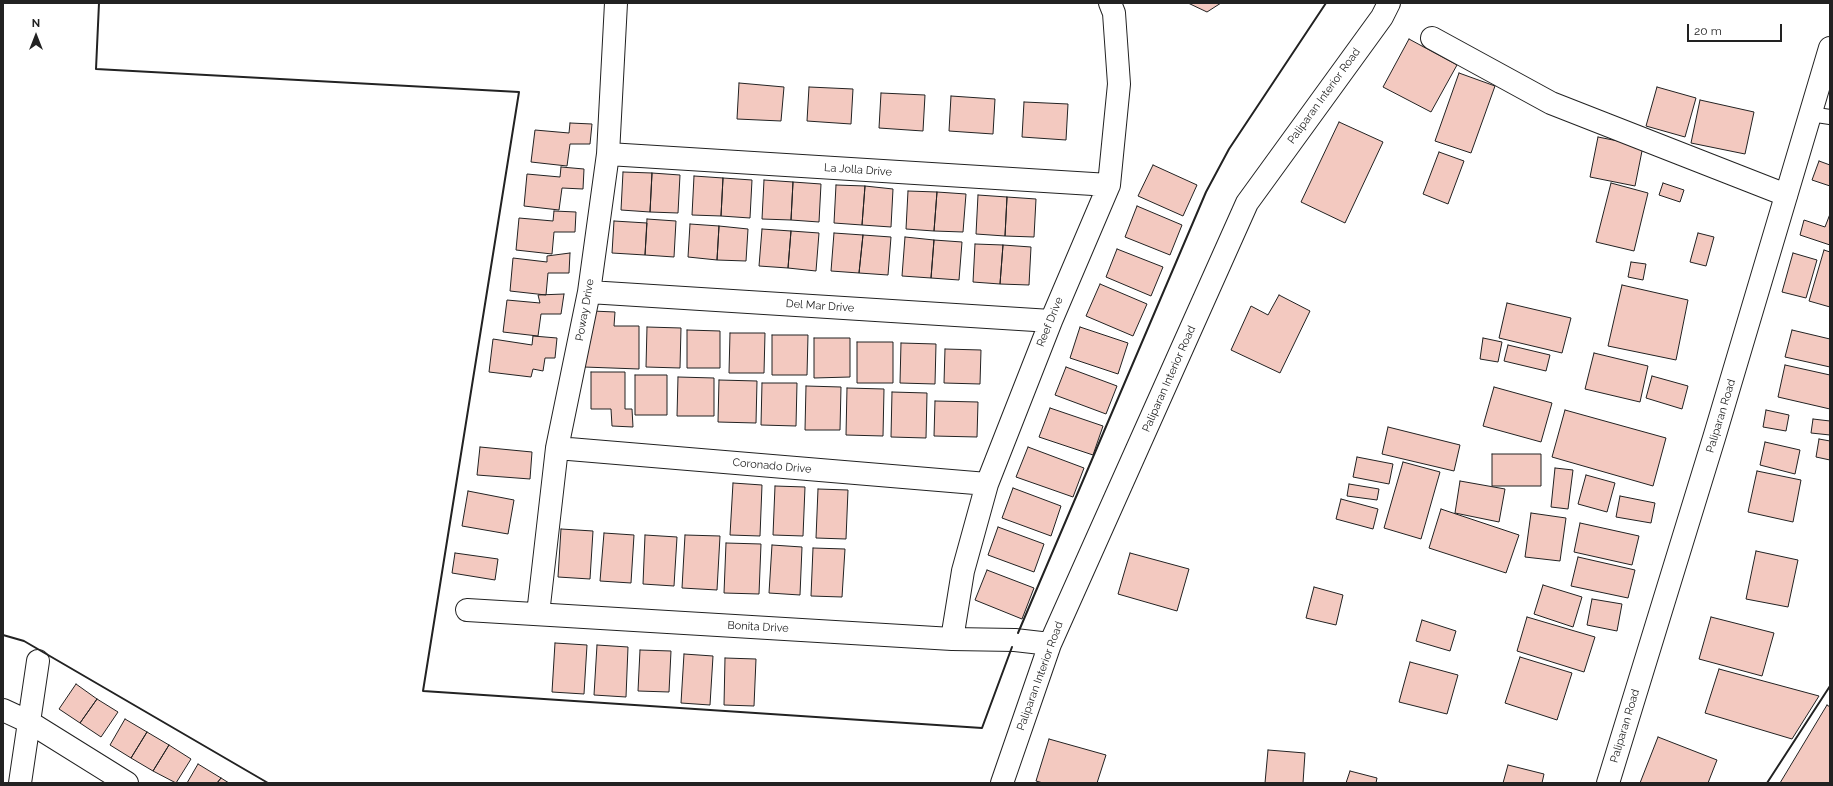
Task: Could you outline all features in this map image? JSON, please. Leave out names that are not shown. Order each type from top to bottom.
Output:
[{"type":"street","name":"Poway Drive","points":[[538,614],[557,448],[589,292],[608,154],[616,3]]},
{"type":"street","name":"Reef Drive","points":[[952,639],[964,571],[986,484],[1051,320],[1109,185],[1119,84],[1114,13],[1110,3]]},
{"type":"street","name":"Paliparan Interior Road","points":[[1002,783],[1050,644],[1247,203],[1382,17],[1389,3]]},
{"type":"street","points":[[1432,38],[1551,103],[1786,195]]},
{"type":"street","name":"Paliparan Road","points":[[1608,783],[1714,438],[1786,195],[1820,115],[1830,48]]},
{"type":"street","name":"La Jolla Drive","points":[[608,154],[1109,185]]},
{"type":"street","name":"Del Mar Drive","points":[[589,292],[1051,320]]},
{"type":"street","name":"Coronado Drive","points":[[557,448],[986,484]]},
{"type":"street","name":"Bonita Drive","points":[[467,610],[952,639],[1015,640],[1050,644]]},
{"type":"street","points":[[20,783],[38,661]]},
{"type":"street","points":[[3,710],[29,722],[127,783]]},
{"type":"building","points":[[1188,3],[1221,3],[1207,12]]},
{"type":"building","points":[[1409,39],[1457,65],[1431,112],[1383,87]]},
{"type":"building","points":[[1459,73],[1495,86],[1471,153],[1435,141]]},
{"type":"building","points":[[739,83],[784,87],[781,121],[737,119]]},
{"type":"building","points":[[809,87],[853,89],[851,124],[807,121]]},
{"type":"building","points":[[1657,87],[1696,98],[1685,137],[1646,126]]},
{"type":"building","points":[[881,93],[925,95],[923,131],[879,128]]},
{"type":"building","points":[[951,96],[995,99],[993,134],[949,131]]},
{"type":"building","points":[[1700,100],[1754,112],[1745,154],[1691,143]]},
{"type":"building","points":[[1024,102],[1068,104],[1066,140],[1022,137]]},
{"type":"building","points":[[1339,122],[1383,142],[1345,223],[1301,202]]},
{"type":"building","points":[[570,123],[592,124],[590,144],[570,144],[567,166],[531,162],[535,130],[569,133]]},
{"type":"building","points":[[1598,137],[1643,146],[1635,186],[1590,177]]},
{"type":"building","points":[[1439,152],[1464,161],[1448,204],[1423,194]]},
{"type":"building","points":[[1819,161],[1830,165],[1830,186],[1812,180]]},
{"type":"building","points":[[1153,165],[1197,185],[1183,216],[1138,196]]},
{"type":"building","points":[[561,167],[584,169],[583,189],[562,188],[559,210],[524,206],[527,174],[560,177]]},
{"type":"building","points":[[623,172],[652,173],[650,212],[621,210]]},
{"type":"building","points":[[652,173],[680,175],[678,213],[650,212]]},
{"type":"building","points":[[694,176],[723,178],[721,216],[692,215]]},
{"type":"building","points":[[723,178],[752,180],[750,218],[721,216]]},
{"type":"building","points":[[764,180],[793,182],[791,220],[762,219]]},
{"type":"building","points":[[793,182],[821,184],[819,222],[791,220]]},
{"type":"building","points":[[1611,183],[1648,193],[1634,251],[1596,242]]},
{"type":"building","points":[[1663,183],[1684,190],[1680,202],[1659,195]]},
{"type":"building","points":[[836,185],[865,186],[862,225],[834,223]]},
{"type":"building","points":[[865,186],[893,189],[891,227],[862,225]]},
{"type":"building","points":[[908,191],[937,192],[934,231],[906,229]]},
{"type":"building","points":[[937,192],[966,194],[963,232],[934,231]]},
{"type":"building","points":[[978,195],[1007,197],[1005,236],[976,234]]},
{"type":"building","points":[[1007,197],[1036,199],[1034,237],[1005,236]]},
{"type":"building","points":[[1137,206],[1182,225],[1170,255],[1125,237]]},
{"type":"building","points":[[554,211],[576,212],[575,232],[554,232],[552,254],[516,250],[519,218],[553,221]]},
{"type":"building","points":[[1830,214],[1830,245],[1800,235],[1804,220],[1825,227]]},
{"type":"building","points":[[647,219],[676,221],[674,257],[645,255]]},
{"type":"building","points":[[614,221],[647,223],[645,255],[612,253]]},
{"type":"building","points":[[690,224],[719,226],[717,260],[688,257]]},
{"type":"building","points":[[719,226],[748,229],[746,261],[717,260]]},
{"type":"building","points":[[762,229],[791,231],[788,268],[759,266]]},
{"type":"building","points":[[791,231],[819,233],[816,271],[788,268]]},
{"type":"building","points":[[834,233],[863,235],[859,273],[831,271]]},
{"type":"building","points":[[1698,233],[1714,237],[1706,266],[1690,262]]},
{"type":"building","points":[[863,235],[891,237],[888,275],[859,273]]},
{"type":"building","points":[[905,237],[934,240],[931,278],[902,276]]},
{"type":"building","points":[[934,240],[962,242],[959,280],[931,278]]},
{"type":"building","points":[[975,244],[1003,245],[1000,284],[973,282]]},
{"type":"building","points":[[1003,245],[1031,247],[1029,285],[1000,284]]},
{"type":"building","points":[[1117,249],[1163,267],[1151,296],[1106,277]]},
{"type":"building","points":[[1824,250],[1830,252],[1830,307],[1809,301]]},
{"type":"building","points":[[570,253],[569,273],[548,273],[546,295],[510,291],[513,258],[547,262],[547,256]]},
{"type":"building","points":[[1793,253],[1817,260],[1806,298],[1782,292]]},
{"type":"building","points":[[1631,262],[1646,264],[1643,280],[1628,277]]},
{"type":"building","points":[[1100,284],[1147,304],[1133,336],[1086,316]]},
{"type":"building","points":[[1622,285],[1688,300],[1676,360],[1608,346]]},
{"type":"building","points":[[564,294],[561,314],[541,314],[538,336],[503,332],[507,300],[540,303],[538,295]]},
{"type":"building","points":[[1279,295],[1310,311],[1280,373],[1231,350],[1251,306],[1268,315]]},
{"type":"building","points":[[1507,303],[1571,318],[1562,353],[1499,338]]},
{"type":"building","points":[[592,311],[615,312],[614,326],[639,326],[639,369],[584,367]]},
{"type":"building","points":[[647,327],[681,328],[680,368],[646,367]]},
{"type":"building","points":[[1080,327],[1128,343],[1118,374],[1070,358]]},
{"type":"building","points":[[687,330],[720,331],[720,368],[687,368]]},
{"type":"building","points":[[1792,330],[1830,339],[1830,367],[1785,357]]},
{"type":"building","points":[[730,333],[765,333],[764,373],[729,373]]},
{"type":"building","points":[[772,335],[808,335],[807,375],[772,375]]},
{"type":"building","points":[[533,336],[557,338],[555,358],[545,358],[543,371],[533,369],[531,377],[489,372],[493,339],[532,345]]},
{"type":"building","points":[[814,338],[850,338],[850,377],[814,378]]},
{"type":"building","points":[[1483,338],[1502,342],[1498,362],[1480,359]]},
{"type":"building","points":[[857,342],[893,342],[893,383],[857,383]]},
{"type":"building","points":[[901,343],[936,344],[935,384],[900,383]]},
{"type":"building","points":[[1508,345],[1550,355],[1546,371],[1504,361]]},
{"type":"building","points":[[945,349],[981,350],[980,384],[944,383]]},
{"type":"building","points":[[1594,353],[1648,366],[1640,402],[1585,389]]},
{"type":"building","points":[[1785,365],[1830,375],[1830,409],[1778,397]]},
{"type":"building","points":[[1066,367],[1117,386],[1106,414],[1055,395]]},
{"type":"building","points":[[591,372],[625,372],[625,409],[632,409],[633,427],[612,426],[611,409],[591,409]]},
{"type":"building","points":[[635,375],[667,375],[667,415],[635,415]]},
{"type":"building","points":[[1652,376],[1688,386],[1682,409],[1646,398]]},
{"type":"building","points":[[678,377],[714,378],[714,416],[677,416]]},
{"type":"building","points":[[719,380],[757,381],[756,423],[718,422]]},
{"type":"building","points":[[762,383],[797,383],[796,426],[761,425]]},
{"type":"building","points":[[806,386],[841,387],[840,430],[805,430]]},
{"type":"building","points":[[1494,387],[1552,403],[1541,442],[1483,426]]},
{"type":"building","points":[[847,388],[884,389],[883,436],[846,435]]},
{"type":"building","points":[[892,392],[927,393],[926,438],[891,437]]},
{"type":"building","points":[[935,401],[978,402],[977,437],[934,436]]},
{"type":"building","points":[[1050,408],[1103,426],[1093,455],[1039,437]]},
{"type":"building","points":[[1565,410],[1666,438],[1653,486],[1552,457]]},
{"type":"building","points":[[1766,410],[1789,415],[1786,431],[1763,427]]},
{"type":"building","points":[[1813,419],[1830,421],[1830,435],[1811,433]]},
{"type":"building","points":[[1388,427],[1460,445],[1454,471],[1382,454]]},
{"type":"building","points":[[1819,439],[1830,441],[1830,460],[1816,457]]},
{"type":"building","points":[[1765,442],[1800,450],[1795,474],[1760,465]]},
{"type":"building","points":[[480,447],[532,452],[530,479],[477,475]]},
{"type":"building","points":[[1028,447],[1084,468],[1073,497],[1016,477]]},
{"type":"building","points":[[1492,454],[1541,454],[1541,486],[1492,486]]},
{"type":"building","points":[[1357,457],[1393,464],[1389,484],[1353,477]]},
{"type":"building","points":[[1403,462],[1440,472],[1421,539],[1384,528]]},
{"type":"building","points":[[1555,468],[1573,470],[1568,509],[1551,507]]},
{"type":"building","points":[[1757,471],[1801,480],[1793,522],[1748,512]]},
{"type":"building","points":[[1586,475],[1615,483],[1607,512],[1578,504]]},
{"type":"building","points":[[1460,481],[1505,489],[1499,522],[1455,513]]},
{"type":"building","points":[[733,483],[762,485],[760,536],[730,535]]},
{"type":"building","points":[[1349,484],[1379,489],[1377,500],[1347,496]]},
{"type":"building","points":[[775,486],[805,487],[803,536],[773,535]]},
{"type":"building","points":[[1013,488],[1061,506],[1051,536],[1002,518]]},
{"type":"building","points":[[818,489],[848,490],[846,539],[816,538]]},
{"type":"building","points":[[468,491],[514,500],[508,534],[462,526]]},
{"type":"building","points":[[1620,496],[1655,503],[1651,523],[1616,517]]},
{"type":"building","points":[[1341,499],[1378,509],[1373,529],[1336,519]]},
{"type":"building","points":[[1441,509],[1519,535],[1506,573],[1429,548]]},
{"type":"building","points":[[1531,513],[1566,518],[1560,561],[1525,557]]},
{"type":"building","points":[[1580,523],[1639,536],[1632,565],[1574,552]]},
{"type":"building","points":[[998,527],[1044,544],[1034,572],[988,555]]},
{"type":"building","points":[[561,529],[593,531],[590,579],[558,577]]},
{"type":"building","points":[[604,533],[634,535],[631,583],[600,581]]},
{"type":"building","points":[[645,535],[677,537],[674,586],[643,584]]},
{"type":"building","points":[[685,535],[720,536],[717,590],[682,588]]},
{"type":"building","points":[[726,543],[761,544],[759,594],[724,593]]},
{"type":"building","points":[[772,545],[802,547],[800,595],[769,593]]},
{"type":"building","points":[[813,548],[845,549],[842,597],[811,596]]},
{"type":"building","points":[[1756,551],[1798,560],[1788,607],[1746,599]]},
{"type":"building","points":[[455,553],[498,559],[495,580],[452,573]]},
{"type":"building","points":[[1130,553],[1189,569],[1177,611],[1118,594]]},
{"type":"building","points":[[1578,557],[1635,570],[1628,598],[1571,586]]},
{"type":"building","points":[[987,570],[1034,588],[1022,619],[975,600]]},
{"type":"building","points":[[1543,585],[1582,597],[1573,627],[1534,614]]},
{"type":"building","points":[[1314,587],[1343,595],[1336,625],[1306,618]]},
{"type":"building","points":[[1592,599],[1622,604],[1617,631],[1587,625]]},
{"type":"building","points":[[1527,617],[1595,637],[1584,672],[1517,651]]},
{"type":"building","points":[[1711,617],[1774,633],[1762,676],[1699,659]]},
{"type":"building","points":[[1422,620],[1456,631],[1450,651],[1416,641]]},
{"type":"building","points":[[555,643],[587,645],[584,694],[552,692]]},
{"type":"building","points":[[597,645],[628,647],[626,697],[594,695]]},
{"type":"building","points":[[640,650],[671,651],[669,692],[638,691]]},
{"type":"building","points":[[684,654],[713,656],[710,705],[681,703]]},
{"type":"building","points":[[1520,657],[1572,673],[1557,720],[1505,703]]},
{"type":"building","points":[[725,658],[756,659],[754,706],[724,705]]},
{"type":"building","points":[[1410,662],[1458,675],[1447,714],[1399,702]]},
{"type":"building","points":[[1719,669],[1819,696],[1792,739],[1705,713]]},
{"type":"building","points":[[76,684],[97,699],[80,723],[59,709]]},
{"type":"building","points":[[97,699],[118,712],[101,737],[80,723]]},
{"type":"building","points":[[1827,705],[1830,707],[1830,783],[1780,783]]},
{"type":"building","points":[[125,719],[147,732],[131,758],[110,745]]},
{"type":"building","points":[[147,732],[169,745],[153,771],[131,758]]},
{"type":"building","points":[[1658,737],[1717,760],[1708,783],[1640,783]]},
{"type":"building","points":[[1049,739],[1106,755],[1097,783],[1043,783],[1036,781]]},
{"type":"building","points":[[169,745],[191,759],[176,783],[153,771]]},
{"type":"building","points":[[1268,750],[1305,753],[1303,783],[1265,783]]},
{"type":"building","points":[[198,764],[221,778],[217,783],[187,783]]},
{"type":"building","points":[[1508,765],[1544,774],[1542,783],[1503,783]]},
{"type":"building","points":[[1350,771],[1377,778],[1376,783],[1346,783]]},
{"type":"building","points":[[221,778],[229,783],[217,783]]},
{"type":"wall","points":[[99,3],[96,69],[519,92],[423,691],[982,728],[1012,647]]},
{"type":"wall","points":[[1018,633],[1206,192],[1229,149],[1326,3]]},
{"type":"wall","points":[[3,635],[24,641],[268,783]]},
{"type":"wall","points":[[1767,783],[1830,686]]}]
